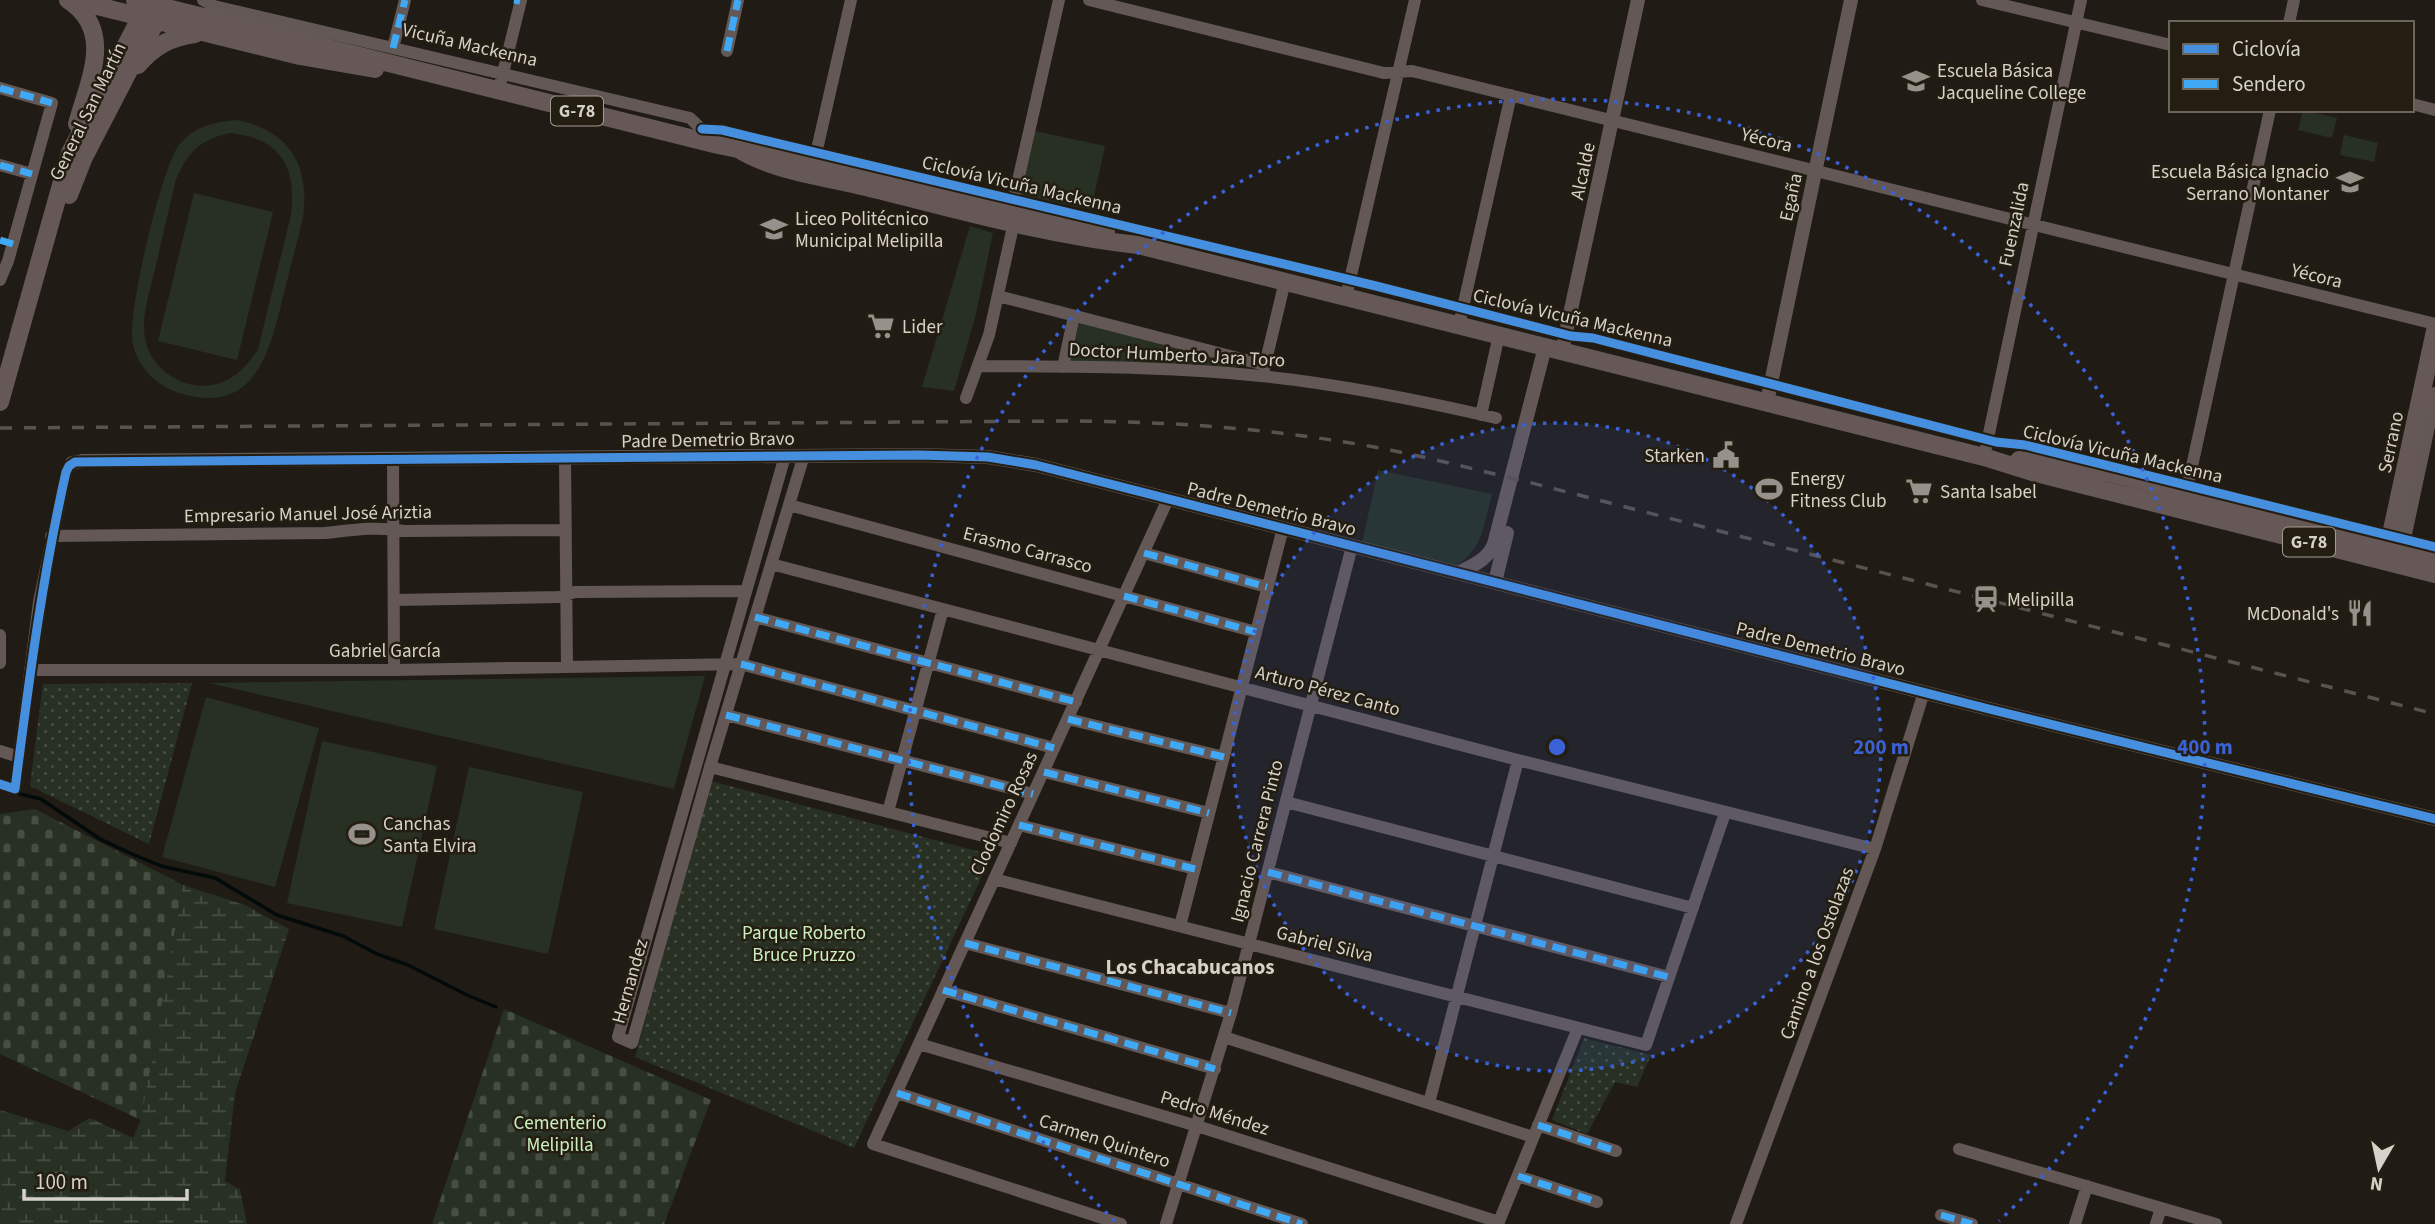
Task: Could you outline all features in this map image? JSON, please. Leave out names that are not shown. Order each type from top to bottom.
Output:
[{"type":"main road","name":"Vicuña Mackenna","points":[[70,0],[149,10],[369,57],[417,72],[719,145],[770,151],[813,168],[1013,215],[1096,229],[1138,245],[1984,457],[2076,466],[2185,501],[2394,555],[2435,574]]},
{"type":"main road","points":[[70,0],[85,16],[93,31],[96,46],[95,60],[70,153]]},
{"type":"main road","name":"Vicuña Mackenna","points":[[149,10],[205,34],[344,64],[417,72]]},
{"type":"main road","name":"General San Martín","points":[[36,276],[84,157],[124,84],[149,10]]},
{"type":"main road","name":"General San Martín","points":[[0,402],[70,153],[149,10]]},
{"type":"main road","points":[[124,84],[146,56],[163,43],[177,37],[205,34]]},
{"type":"main road","name":"Serrano","points":[[2394,555],[2435,331]]},
{"type":"main road","name":"Vicuña Mackenna","points":[[2394,555],[2435,556]]},
{"type":"street","name":"Vicuña Mackenna","points":[[203,0],[214,6],[690,118],[719,145]]},
{"type":"street","points":[[393,48],[405,0]]},
{"type":"street","points":[[813,168],[851,0]]},
{"type":"street","points":[[966,398],[989,335],[1059,0]]},
{"type":"street","name":"Yécora","points":[[1089,0],[1384,73],[1412,71],[2435,324]]},
{"type":"street","points":[[1346,297],[1415,0]]},
{"type":"street","name":"Alcalde","points":[[1494,582],[1612,121],[1639,0]]},
{"type":"street","name":"Egaña","points":[[1767,402],[1851,0]]},
{"type":"street","points":[[1982,0],[2169,45]]},
{"type":"street","name":"Fuenzalida","points":[[1984,457],[2081,0]]},
{"type":"street","points":[[2289,21],[2294,0]]},
{"type":"street","points":[[499,92],[519,1]]},
{"type":"street","points":[[727,51],[735,1]]},
{"type":"street","points":[[0,88],[52,103],[32,174],[6,242],[0,280]]},
{"type":"street","points":[[1459,325],[1511,95]]},
{"type":"street","points":[[2414,105],[2435,110]]},
{"type":"street","points":[[2185,501],[2270,112]]},
{"type":"street","points":[[0,164],[32,174]]},
{"type":"street","points":[[998,296],[1263,371],[1285,281]]},
{"type":"street","points":[[1063,367],[1074,316]]},
{"type":"street","points":[[1482,415],[1499,335]]},
{"type":"street","name":"Alcalde","points":[[1460,572],[1478,563],[1492,550],[1553,349]]},
{"type":"street","name":"Doctor Humberto Jara Toro","points":[[978,366],[1263,371],[1496,418]]},
{"type":"street","name":"Serrano","points":[[2394,555],[2435,394]]},
{"type":"street","name":"Padre Demetrio Bravo","points":[[72,463],[82,460],[804,455],[988,457],[1036,465],[1924,692],[2435,819]]},
{"type":"street","name":"Hernandez","points":[[785,456],[618,1037],[632,1043],[710,767],[804,455]]},
{"type":"street","points":[[565,458],[567,667]]},
{"type":"street","points":[[393,459],[394,670]]},
{"type":"street","points":[[0,784],[15,789],[51,536],[66,472],[72,463]]},
{"type":"street","name":"Clodomiro Rosas","points":[[1121,1224],[873,1144],[1168,499]]},
{"type":"street","name":"Erasmo Carrasco","points":[[789,505],[1256,632]]},
{"type":"street","name":"Empresario Manuel José Ariztia","points":[[51,536],[316,534],[356,528],[566,530]]},
{"type":"street","points":[[1181,926],[1283,528]]},
{"type":"street","name":"Ignacio Carrera Pinto","points":[[1166,1224],[1215,1069],[1250,944],[1352,546]]},
{"type":"street","points":[[1144,553],[1267,587]]},
{"type":"street","name":"Arturo Pérez Canto","points":[[771,564],[1518,760],[1875,849]]},
{"type":"street","points":[[394,600],[559,597],[575,592],[746,591]]},
{"type":"street","points":[[888,812],[943,609]]},
{"type":"street","points":[[755,617],[1076,702]]},
{"type":"street","points":[[0,635],[0,663]]},
{"type":"street","name":"Gabriel García","points":[[30,670],[394,670],[741,663],[1055,748]]},
{"type":"street","name":"Camino a los Ostolazas","points":[[1737,1224],[1875,849],[1924,692]]},
{"type":"street","points":[[726,715],[1034,794]]},
{"type":"street","points":[[1068,719],[1224,757]]},
{"type":"street","points":[[0,751],[19,757]]},
{"type":"street","points":[[1429,1103],[1518,760]]},
{"type":"street","points":[[710,767],[1011,843]]},
{"type":"street","points":[[1044,772],[1209,813]]},
{"type":"street","points":[[1286,802],[1693,908]]},
{"type":"street","points":[[1268,872],[1670,976],[1725,813]]},
{"type":"street","points":[[1019,825],[1195,869]]},
{"type":"street","name":"Gabriel Silva","points":[[994,879],[1646,1045],[1670,976]]},
{"type":"street","points":[[965,943],[1231,1013]]},
{"type":"street","points":[[943,990],[1215,1069]]},
{"type":"street","points":[[1499,1223],[1578,1028]]},
{"type":"street","points":[[1224,1037],[1429,1103],[1616,1151]]},
{"type":"street","name":"Pedro Méndez","points":[[919,1044],[1197,1126],[1499,1223]]},
{"type":"street","name":"Carmen Quintero","points":[[897,1093],[1302,1224]]},
{"type":"street","points":[[1959,1149],[2216,1224]]},
{"type":"street","points":[[1518,1176],[1597,1202]]},
{"type":"street","points":[[2076,1224],[2087,1186]]},
{"type":"street","points":[[2156,1224],[2161,1208]]},
{"type":"street","points":[[1941,1215],[1972,1224]]},
{"type":"green space","points":[[2302,112],[2337,118],[2332,138],[2298,130]]},
{"type":"green space","points":[[237,120],[271,132],[292,153],[303,182],[303,218],[277,321],[264,359],[242,387],[227,395],[207,398],[174,391],[151,376],[136,353],[132,328],[146,244],[162,185],[177,148],[196,130]],"holes":[[[230,133],[262,141],[282,158],[291,183],[291,215],[258,349],[248,363],[228,380],[211,385],[192,385],[165,372],[147,348],[144,329],[147,303],[176,179],[186,161],[196,148],[210,139]]]},
{"type":"green space","points":[[1031,130],[1105,146],[1091,210],[1017,194]]},
{"type":"green space","points":[[2344,135],[2378,143],[2374,162],[2340,155]]},
{"type":"green space","points":[[194,193],[273,212],[237,360],[158,341]]},
{"type":"green space","points":[[970,226],[993,233],[976,314],[954,391],[922,387]]},
{"type":"green space","points":[[1079,322],[1238,361],[1235,369],[1070,361]]},
{"type":"green space","points":[[1378,470],[1492,494],[1480,538],[1469,555],[1449,570],[1360,552]]},
{"type":"green space","points":[[705,676],[674,789],[209,683]]},
{"type":"green space","points":[[192,683],[149,844],[30,786],[43,684]]},
{"type":"green space","points":[[206,697],[319,728],[275,887],[162,857]]},
{"type":"green space","name":"Canchas Santa Elvira","points":[[322,741],[437,766],[402,927],[287,903]]},
{"type":"green space","name":"Canchas Santa Elvira","points":[[469,767],[583,792],[548,954],[434,929]]},
{"type":"green space","name":"Parque Roberto Bruce Pruzzo","points":[[711,781],[992,855],[854,1148],[635,1057]]},
{"type":"green space","points":[[35,809],[183,885],[141,1120],[0,1054],[0,814]]},
{"type":"green space","points":[[183,885],[245,905],[289,929],[235,1093],[225,1181],[240,1189],[247,1224],[0,1224],[0,1110],[68,1131],[90,1118],[133,1138],[141,1120]]},
{"type":"green space","name":"Cementerio Melipilla","points":[[504,1009],[711,1100],[664,1224],[432,1224]]},
{"type":"green space","points":[[1584,1038],[1651,1055],[1637,1087],[1615,1082],[1587,1134],[1552,1120]]},
{"type":"waterway","points":[[16,793],[41,799],[100,839],[132,854],[161,866],[215,878],[277,915],[343,936],[496,1007]]},
{"type":"railway","points":[[0,428],[1063,421],[1176,424],[1289,434],[1383,449],[1520,480],[2435,714]]},
{"type":"marked path","points":[[393,48],[405,0]]},
{"type":"marked path","points":[[514,0],[520,1]]},
{"type":"marked path","points":[[727,51],[738,0]]},
{"type":"marked path","points":[[0,88],[52,103]]},
{"type":"marked path","points":[[0,165],[32,174]]},
{"type":"marked path","points":[[0,240],[13,244]]},
{"type":"marked path","points":[[1144,553],[1267,587]]},
{"type":"marked path","points":[[1124,596],[1256,632]]},
{"type":"marked path","points":[[755,617],[1076,702]]},
{"type":"marked path","points":[[741,664],[1054,748]]},
{"type":"marked path","points":[[726,715],[1033,794]]},
{"type":"marked path","points":[[1068,719],[1224,757]]},
{"type":"marked path","points":[[1044,772],[1209,813]]},
{"type":"marked path","points":[[1019,825],[1195,869]]},
{"type":"marked path","points":[[1268,872],[1669,977]]},
{"type":"marked path","points":[[965,943],[1231,1013]]},
{"type":"marked path","points":[[943,990],[1215,1069]]},
{"type":"marked path","points":[[897,1093],[1302,1224]]},
{"type":"marked path","points":[[1538,1125],[1616,1151]]},
{"type":"marked path","points":[[1518,1176],[1597,1202]]},
{"type":"marked path","points":[[1941,1215],[1972,1224]]},
{"type":"cycle path","name":"Ciclovía Vicuña Mackenna","points":[[702,129],[722,130],[1376,286],[1571,336],[1593,338],[1996,442],[2025,445],[2435,547]]},
{"type":"cycle path","points":[[0,784],[15,789],[50,551],[66,472],[75,462],[919,455],[988,457],[1036,465],[1985,708],[2435,819]]},
{"type":"place","name":"Escuela Básica Jacqueline College","points":[[1916,81]]},
{"type":"place","name":"Escuela Básica Ignacio Serrano Montaner","points":[[2350,182]]},
{"type":"place","name":"Liceo Politécnico Municipal Melipilla","points":[[774,229]]},
{"type":"place","name":"Lider","points":[[881,326]]},
{"type":"place","name":"Starken","points":[[1726,455]]},
{"type":"place","name":"Energy Fitness Club","points":[[1769,489]]},
{"type":"place","name":"Santa Isabel","points":[[1919,491]]},
{"type":"place","name":"Melipilla","points":[[1986,599]]},
{"type":"place","name":"McDonald's","points":[[2360,613]]},
{"type":"place","name":"Canchas Santa Elvira","points":[[362,834]]},
{"type":"district","name":"Los Chacabucanos","points":[[1190,967]]}]
